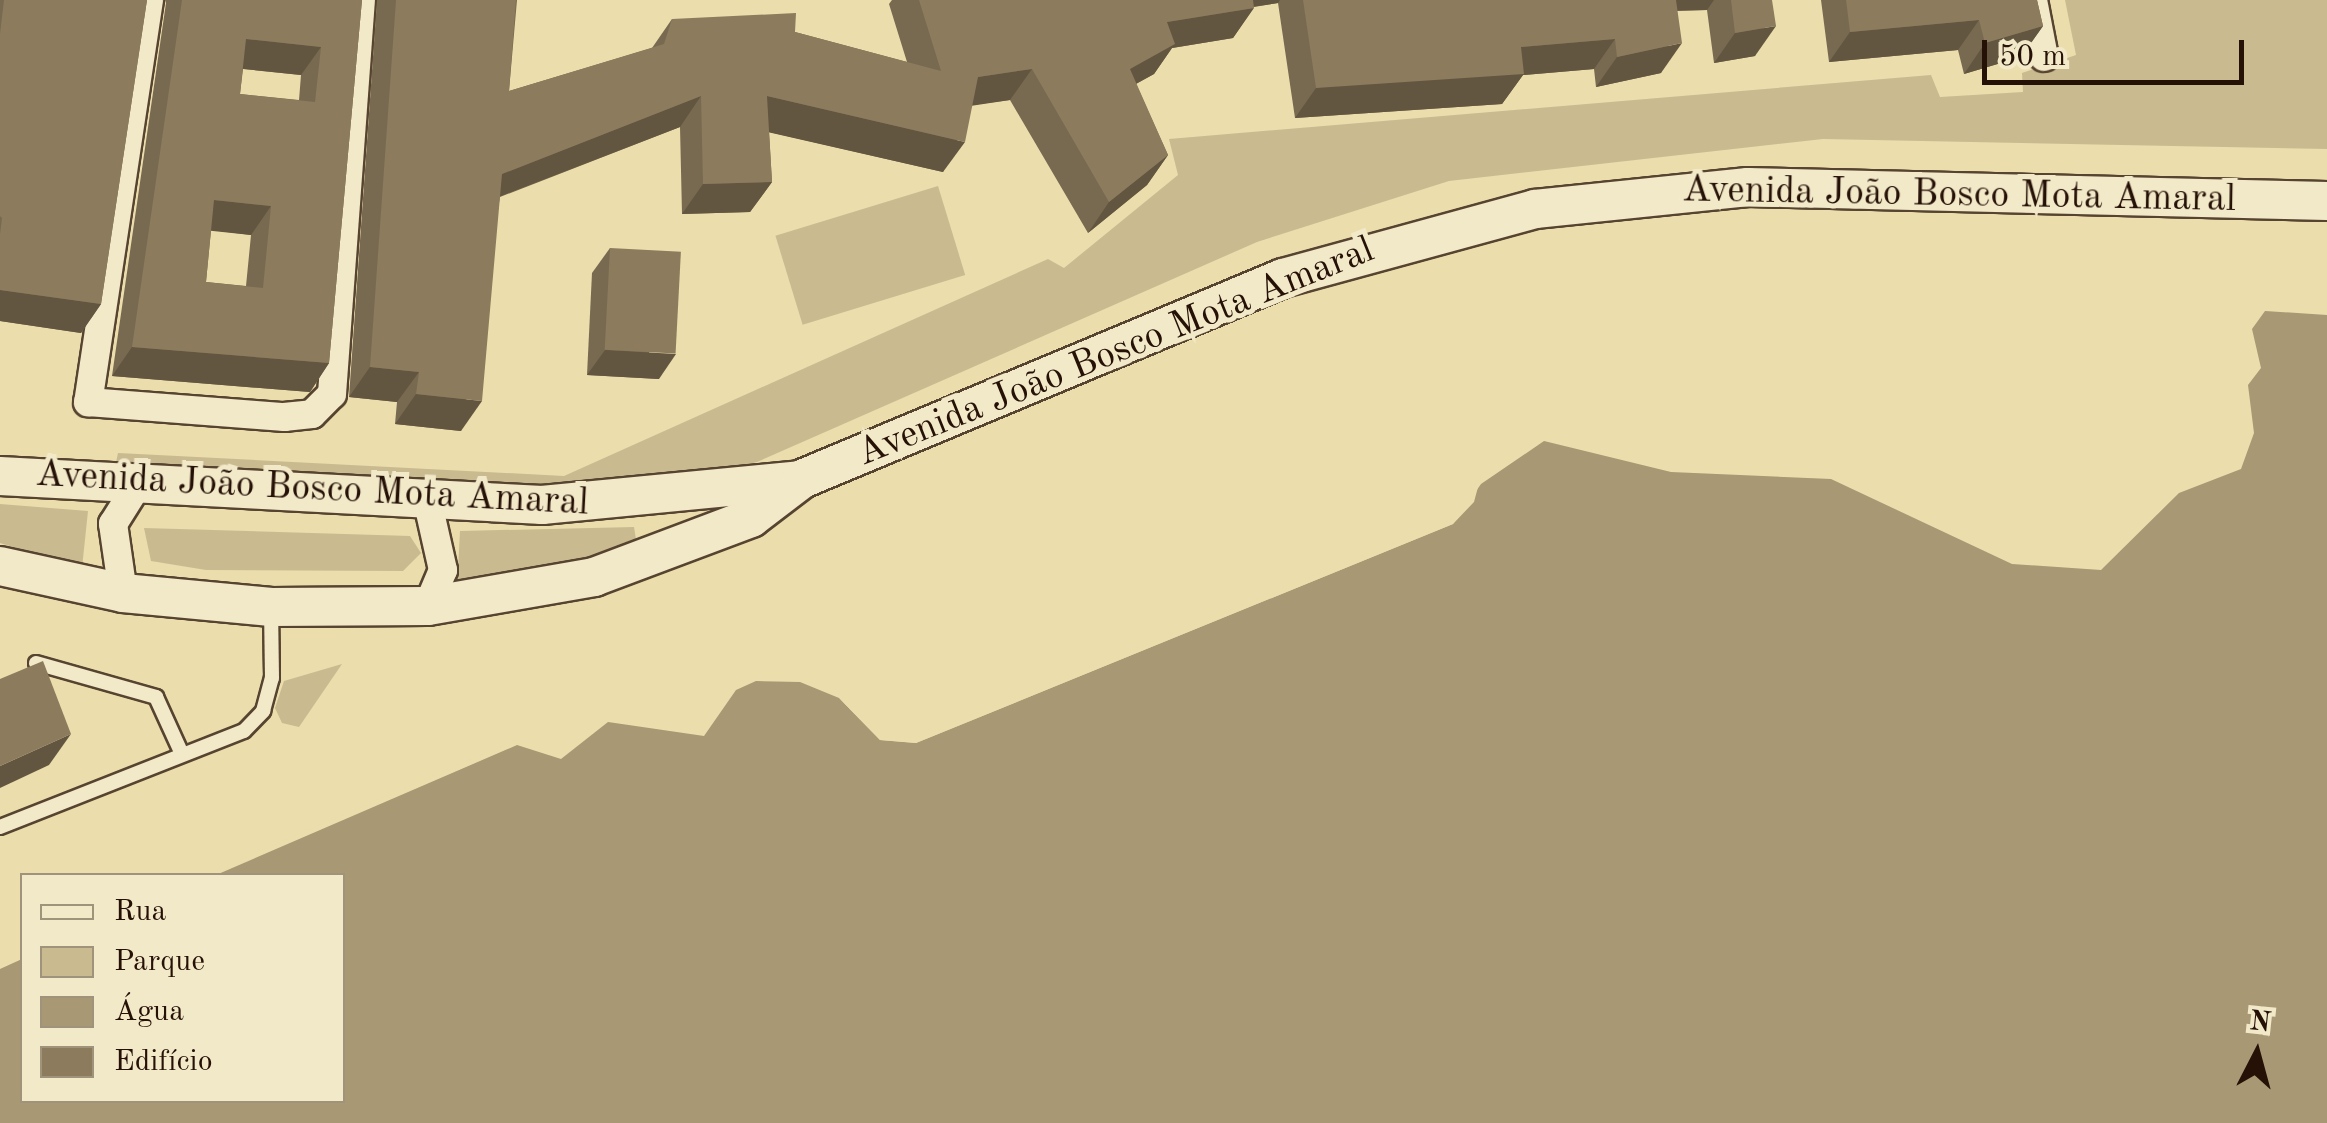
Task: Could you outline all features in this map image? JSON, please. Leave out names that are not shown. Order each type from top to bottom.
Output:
[{"type":"main road","name":"Avenida João Bosco Mota Amaral","points":[[0,566],[123,592],[271,607],[428,606],[594,577],[672,552],[751,518],[802,480],[1284,278],[1534,210],[1748,187],[2327,201]]},
{"type":"main road","name":"Avenida João Bosco Mota Amaral","points":[[0,476],[135,489],[618,503],[802,480]]},
{"type":"street","points":[[148,0],[88,402],[284,417],[312,414],[332,394],[361,0]]},
{"type":"street","points":[[2033,0],[2044,57]]},
{"type":"street","points":[[123,592],[113,524],[135,489]]},
{"type":"street","points":[[427,499],[442,570],[428,606]]},
{"type":"lane","points":[[0,827],[244,731],[264,711],[271,607]]},
{"type":"lane","points":[[36,664],[156,697],[182,754]]},
{"type":"green space","points":[[2065,0],[2327,0],[2327,149],[1823,139],[1449,181],[1257,242],[757,462],[647,488],[568,494],[114,472],[118,453],[564,476],[1048,259],[1064,268],[1178,175],[1169,139],[1931,75],[1940,97],[2023,92],[2022,73],[2076,55]]},
{"type":"green space","points":[[938,186],[965,275],[803,325],[775,236]]},
{"type":"green space","points":[[0,504],[88,511],[82,568],[0,543]]},
{"type":"green space","points":[[634,527],[637,546],[457,589],[460,531]]},
{"type":"green space","points":[[144,528],[410,536],[421,553],[403,571],[206,570],[151,561]]},
{"type":"green space","points":[[342,664],[299,727],[282,723],[275,708],[284,681]]},
{"type":"water","points":[[2265,311],[2327,315],[2327,1123],[0,1123],[0,969],[20,960],[20,1103],[345,1103],[345,873],[221,873],[517,745],[561,759],[608,722],[704,736],[736,690],[756,681],[800,682],[839,698],[880,740],[916,743],[1453,524],[1481,484],[1544,441],[1671,472],[1831,479],[2012,564],[2101,570],[2179,493],[2241,469],[2254,433],[2248,385],[2261,368],[2252,329]]},
{"type":"pier","points":[[1481,476],[1474,502],[1453,524],[916,743],[880,740],[839,698],[882,736],[915,738],[1450,520]]},
{"type":"pier","points":[[515,740],[523,742],[218,873],[214,871]]},
{"type":"building","points":[[4,0],[147,0],[101,304],[0,290],[0,34]]},
{"type":"building","points":[[182,0],[362,0],[329,363],[132,347]],"holes":[[[246,39],[321,47],[315,102],[240,94]],[[214,200],[271,206],[263,288],[206,282]]]},
{"type":"building","points":[[396,0],[516,0],[509,91],[664,44],[672,19],[796,13],[795,32],[941,71],[919,0],[1253,0],[1254,8],[1167,22],[1175,44],[1130,69],[1168,155],[1109,202],[1032,69],[978,77],[965,142],[767,96],[772,182],[703,184],[701,96],[502,174],[482,401],[416,394],[419,372],[370,367]]},
{"type":"building","points":[[1303,0],[1676,0],[1682,43],[1617,57],[1615,39],[1521,47],[1524,74],[1316,88]]},
{"type":"building","points":[[1731,0],[1772,0],[1776,26],[1735,33]]},
{"type":"building","points":[[1846,0],[2037,0],[2043,26],[1985,43],[1979,20],[1850,32]]},
{"type":"building","points":[[610,248],[681,252],[676,354],[605,350]]},
{"type":"building","points":[[43,661],[71,734],[0,766],[0,679]]}]
